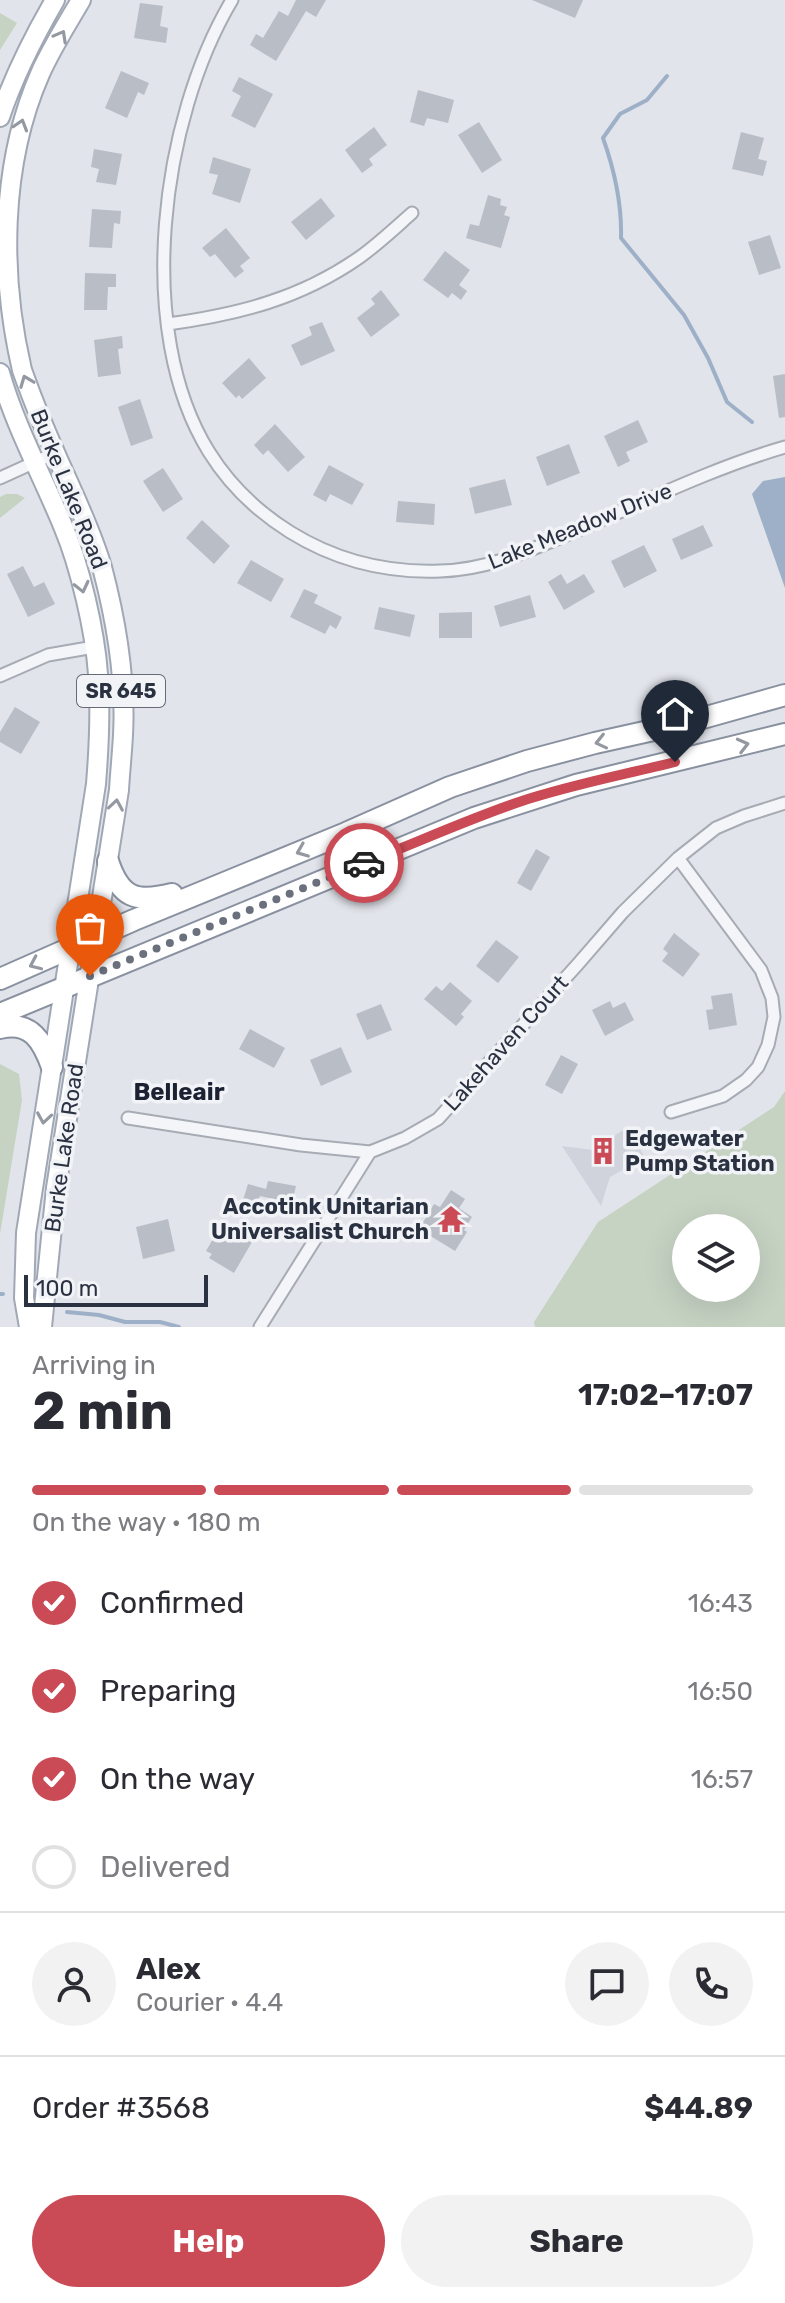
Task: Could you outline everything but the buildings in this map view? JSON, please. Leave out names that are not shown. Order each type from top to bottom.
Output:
[{"type":"highway","points":[[0,979],[450,787],[500,769],[785,695]]},
{"type":"highway","points":[[0,1014],[446,829],[520,802],[576,785],[785,734]]},
{"type":"highway","points":[[108,861],[114,879],[123,890],[135,898],[149,900],[245,873]]},
{"type":"highway","points":[[0,1028],[14,1026],[34,1034],[44,1043],[52,1067]]},
{"type":"main road","points":[[0,117],[11,83],[55,0]]},
{"type":"main road","name":"Burke Lake Road","points":[[42,1327],[56,1188],[119,790],[123,733],[121,672],[101,565],[22,370],[12,334],[3,264],[6,197],[17,137],[41,73],[81,0]]},
{"type":"main road","name":"Burke Lake Road","points":[[0,373],[14,416],[64,528],[77,567],[98,671],[100,727],[96,784],[26,1233],[24,1298],[29,1327]]},
{"type":"street","name":"Lake Meadow Drive","points":[[228,1],[196,81],[171,174],[164,245],[168,324],[190,414],[209,453],[233,484],[265,515],[301,539],[340,557],[414,572],[470,568],[499,562],[744,460],[785,447]]},
{"type":"street","points":[[168,324],[249,310],[303,290],[358,258],[412,213]]},
{"type":"street","points":[[0,478],[55,453]]},
{"type":"street","points":[[0,676],[48,655],[94,647]]},
{"type":"street","name":"Lakehaven Court","points":[[128,1118],[301,1145],[370,1152],[405,1138],[438,1119],[623,912],[678,858],[716,828],[785,803]]},
{"type":"street","points":[[671,1112],[723,1096],[746,1080],[758,1067],[768,1045],[774,1017],[772,998],[761,970],[678,858]]},
{"type":"street","points":[[260,1327],[370,1152]]},
{"type":"shaded area","points":[[626,1128],[645,1157],[610,1177],[601,1206],[562,1146],[593,1150]]},
{"type":"green space","points":[[0,13],[17,23],[0,50]]},
{"type":"green space","points":[[6,494],[25,498],[0,518],[0,497]]},
{"type":"green space","points":[[0,1064],[19,1074],[22,1100],[0,1234]]},
{"type":"green space","points":[[785,1091],[785,1327],[535,1327],[534,1322],[598,1222],[774,1107]]},
{"type":"water","points":[[785,477],[785,588],[752,494],[763,481]]},
{"type":"waterway","points":[[667,76],[647,100],[620,114],[603,138],[616,187],[621,238],[684,315],[708,358],[727,402],[752,422]]},
{"type":"waterway","points":[[67,1312],[99,1315],[125,1322],[160,1322],[179,1327]]},
{"type":"way so far","points":[[90,976],[364,863]]},
{"type":"place","name":"Edgewater Pump Station","points":[[603,1151]]},
{"type":"place","name":"Accotink Unitarian Universalist Church","points":[[451,1219]]},
{"type":"district","name":"Belleair","points":[[179,1092]]},
{"type":"route","points":[[364,863],[520,802],[576,785],[675,762]]}]
